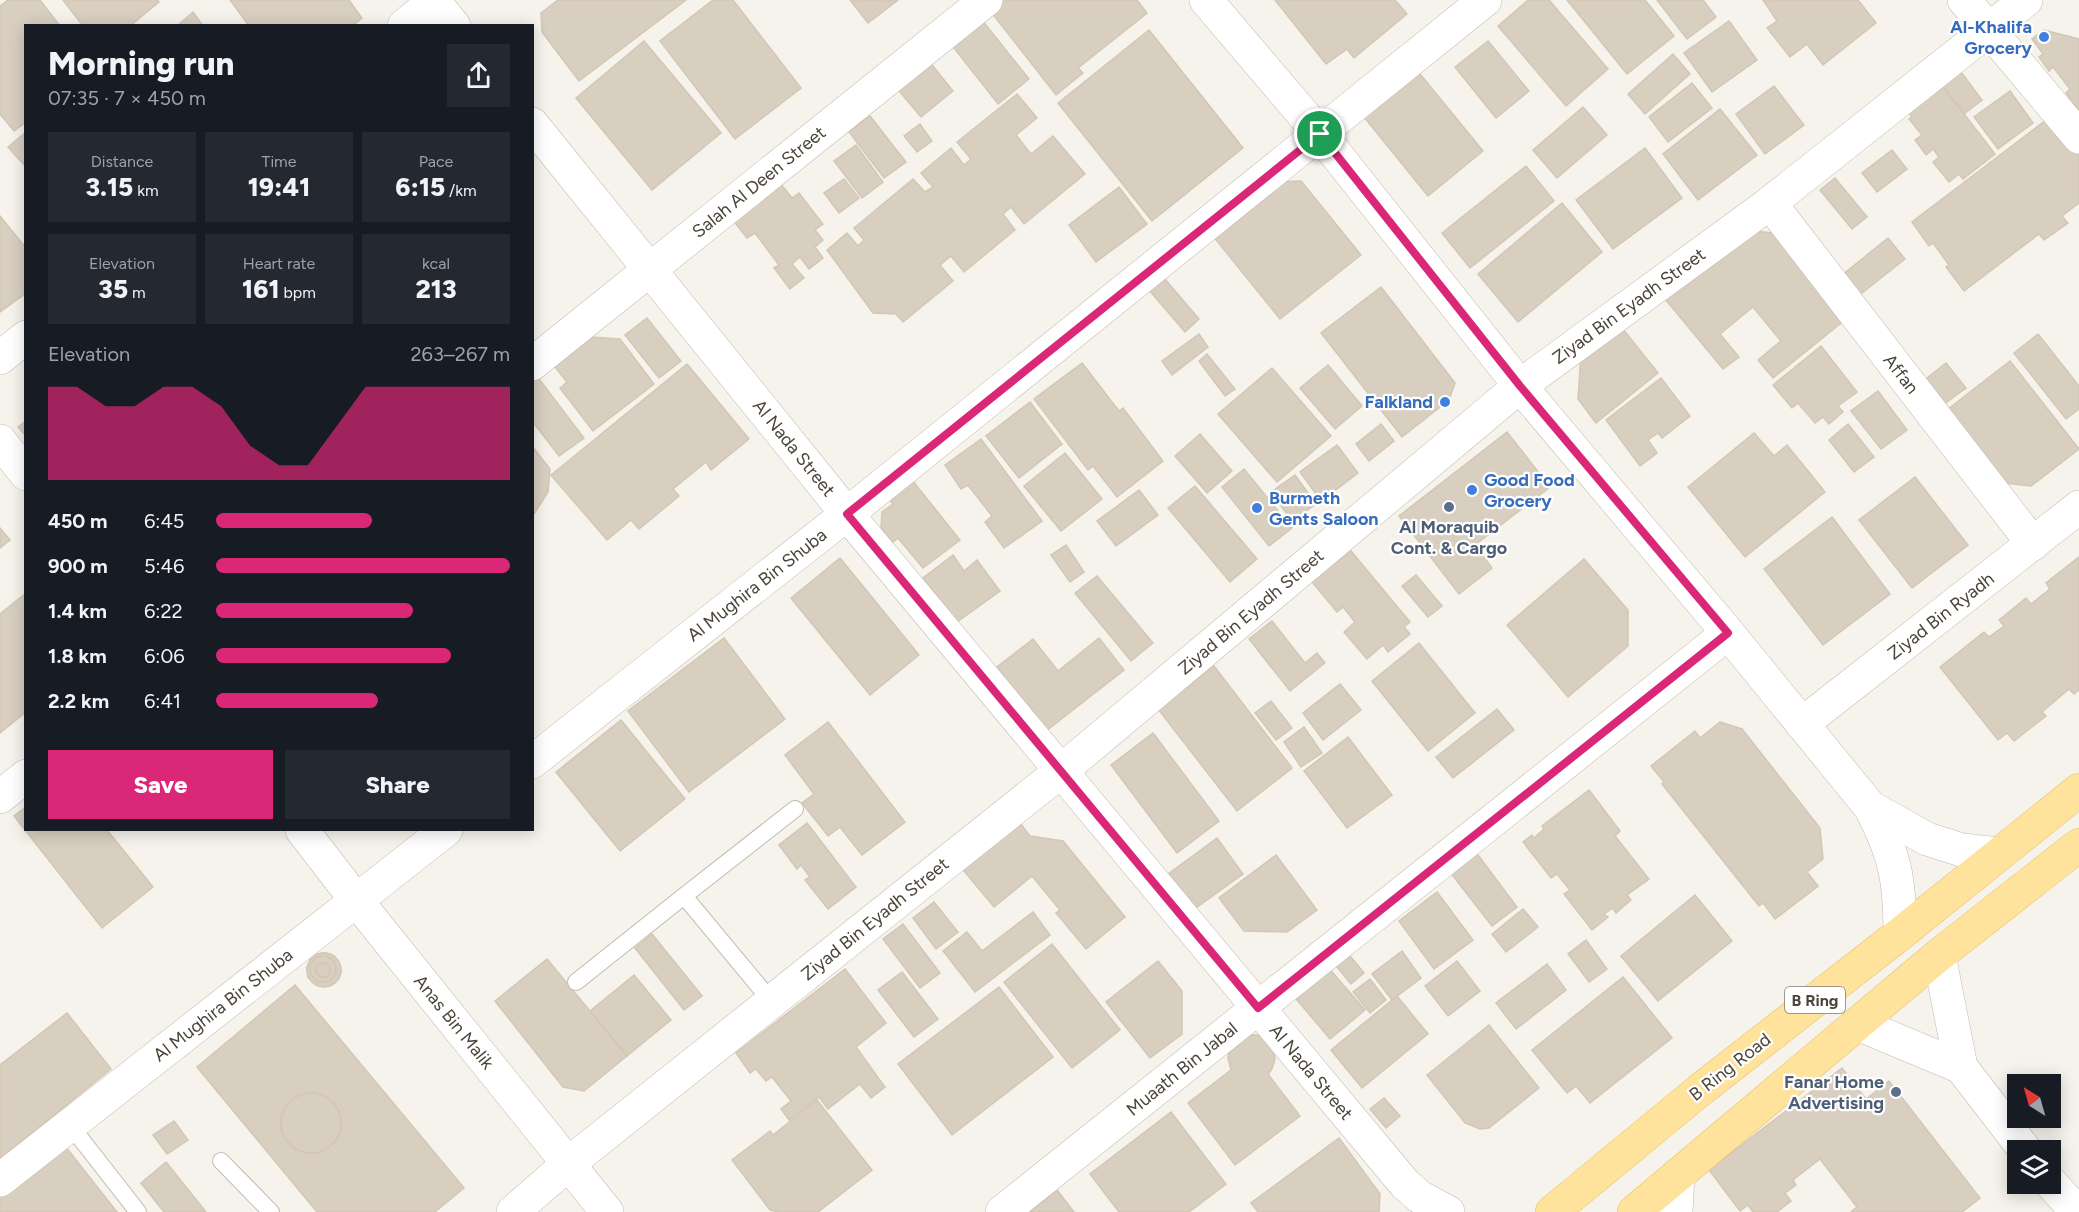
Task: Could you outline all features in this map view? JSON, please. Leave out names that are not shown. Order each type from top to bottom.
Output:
[{"type":"main road","name":"B Ring Road","points":[[1552,1212],[1700,1090],[1900,934],[2079,790]]},
{"type":"main road","name":"B Ring","points":[[1634,1212],[1939,955],[2079,845]]},
{"type":"street","points":[[406,24],[434,0],[452,24]]},
{"type":"street","name":"Salah Al Deen Street","points":[[534,362],[986,0]]},
{"type":"street","points":[[1206,0],[1320,134],[1520,386],[1728,633],[1870,807],[1886,838],[1894,864],[1900,898],[1900,934]]},
{"type":"street","name":"Al Mughira Bin Shuba","points":[[534,760],[847,514],[1485,0]]},
{"type":"street","points":[[1964,0],[2079,137]]},
{"type":"street","name":"Ziyad Bin Eyadh Street","points":[[513,1212],[568,1164],[1060,771],[1520,386],[1770,203],[2026,0]]},
{"type":"street","name":"Al Nada Street","points":[[534,127],[847,514],[1258,1008],[1410,1198],[1420,1197],[1448,1212]]},
{"type":"street","name":"Affan","points":[[1770,203],[2033,544]]},
{"type":"street","points":[[0,357],[24,339]]},
{"type":"street","points":[[0,441],[24,471]]},
{"type":"street","name":"Ziyad Bin Ryadh","points":[[1802,724],[2079,507]]},
{"type":"street","name":"Muaath Bin Jabal","points":[[1002,1212],[1728,633]]},
{"type":"street","points":[[0,797],[24,778]]},
{"type":"street","points":[[1870,807],[1927,839],[1962,850],[1998,854]]},
{"type":"street","name":"Anas Bin Malik","points":[[303,831],[607,1212]]},
{"type":"street","name":"Al Mughira Bin Shuba","points":[[0,1180],[445,831]]},
{"type":"street","points":[[1939,955],[1961,1067],[2017,1140]]},
{"type":"street","points":[[1858,1024],[1961,1067]]},
{"type":"street","points":[[1676,1212],[1678,1175]]},
{"type":"street","points":[[2061,1194],[2077,1212]]},
{"type":"lane","points":[[576,982],[795,809]]},
{"type":"lane","points":[[684,896],[772,1002]]},
{"type":"lane","points":[[70,1125],[138,1212]]},
{"type":"lane","points":[[221,1161],[272,1212]]},
{"type":"building","points":[[8,0],[40,0],[58,24],[24,24],[24,124],[14,131],[0,114],[0,6]]},
{"type":"building","points":[[63,0],[157,0],[159,2],[132,24],[81,24]]},
{"type":"building","points":[[230,0],[349,0],[362,18],[354,24],[248,24]]},
{"type":"building","points":[[558,0],[686,0],[579,81],[542,32],[541,13]]},
{"type":"building","points":[[713,0],[733,0],[801,88],[735,139],[660,41]]},
{"type":"building","points":[[850,0],[898,0],[868,23]]},
{"type":"building","points":[[998,0],[1137,0],[1147,13],[1078,68],[1083,73],[1056,95],[988,8]]},
{"type":"building","points":[[1275,0],[1395,0],[1407,14],[1354,58],[1347,49],[1326,64]]},
{"type":"building","points":[[1528,0],[1549,0],[1608,69],[1566,106],[1498,26]]},
{"type":"building","points":[[1567,0],[1645,0],[1674,36],[1627,74]]},
{"type":"building","points":[[1657,0],[1703,0],[1716,17],[1687,39]]},
{"type":"building","points":[[1763,0],[1858,0],[1876,23],[1823,65],[1807,44],[1790,57],[1767,28],[1777,21]]},
{"type":"building","points":[[193,12],[202,24],[179,24]]},
{"type":"building","points":[[981,19],[1029,79],[998,104],[950,43]]},
{"type":"building","points":[[1729,21],[1757,60],[1712,92],[1684,53]]},
{"type":"building","points":[[1149,30],[1243,148],[1152,221],[1058,103]]},
{"type":"building","points":[[2044,30],[2079,39],[2079,110],[2066,93],[2070,89],[2053,67],[2049,71],[2039,57],[2043,54],[2032,39]]},
{"type":"building","points":[[644,41],[721,133],[652,190],[576,98]]},
{"type":"building","points":[[1488,41],[1529,91],[1496,118],[1455,67]]},
{"type":"building","points":[[1673,54],[1690,74],[1645,114],[1628,94]]},
{"type":"building","points":[[928,60],[953,91],[921,117],[895,86]]},
{"type":"building","points":[[1411,63],[1483,151],[1428,196],[1356,107]]},
{"type":"building","points":[[1961,72],[1982,100],[1964,114],[1942,86]]},
{"type":"building","points":[[1692,83],[1712,108],[1668,142],[1649,117]]},
{"type":"building","points":[[1941,84],[1995,154],[1963,179],[1959,174],[1949,182],[1933,162],[1939,157],[1933,149],[1926,155],[1915,140],[1922,135],[1909,119],[1912,117],[1900,101]]},
{"type":"building","points":[[1774,86],[1804,125],[1765,154],[1736,114]]},
{"type":"building","points":[[2010,91],[2033,123],[1998,149],[1974,117]]},
{"type":"building","points":[[1017,94],[1037,118],[1016,135],[1031,154],[1053,136],[1085,174],[1024,224],[1011,207],[1003,214],[1015,230],[964,272],[951,256],[940,265],[953,281],[903,322],[896,314],[873,313],[827,250],[847,233],[858,246],[864,240],[854,228],[913,179],[925,192],[933,187],[921,173],[951,148],[964,165],[971,159],[957,142]]},
{"type":"building","points":[[1583,107],[1607,135],[1557,178],[1533,150]]},
{"type":"building","points":[[1720,109],[1757,155],[1698,200],[1663,154]]},
{"type":"building","points":[[870,116],[906,162],[884,178],[849,132]]},
{"type":"building","points":[[2050,117],[2079,154],[2079,203],[2062,216],[2068,223],[2044,240],[2039,234],[1964,291],[1946,267],[1949,265],[1933,243],[1929,246],[1912,222]]},
{"type":"building","points":[[920,124],[932,141],[917,152],[904,136]]},
{"type":"building","points":[[24,134],[24,165],[8,147]]},
{"type":"building","points":[[856,145],[883,182],[862,198],[834,161]]},
{"type":"building","points":[[1645,148],[1682,198],[1613,249],[1576,200]]},
{"type":"building","points":[[1892,150],[1907,169],[1877,192],[1862,173]]},
{"type":"building","points":[[1526,166],[1554,201],[1470,268],[1442,233]]},
{"type":"building","points":[[776,178],[792,198],[799,193],[823,224],[815,230],[823,240],[815,247],[823,258],[809,269],[800,257],[792,264],[804,278],[790,289],[774,268],[779,265],[755,233],[747,238],[728,214]]},
{"type":"building","points":[[1835,178],[1867,217],[1852,229],[1820,190]]},
{"type":"building","points":[[844,179],[859,198],[839,213],[824,193]]},
{"type":"building","points":[[1301,181],[1361,255],[1280,319],[1209,231],[1270,182]]},
{"type":"building","points":[[1119,187],[1147,224],[1096,262],[1069,225]]},
{"type":"building","points":[[1562,203],[1602,252],[1518,322],[1478,274]]},
{"type":"building","points":[[0,216],[24,246],[24,294],[0,312]]},
{"type":"building","points":[[1741,230],[1774,233],[1845,320],[1773,378],[1758,360],[1781,341],[1753,307],[1720,334],[1739,357],[1723,369],[1661,294]]},
{"type":"building","points":[[1888,238],[1905,259],[1857,297],[1841,276]]},
{"type":"building","points":[[1164,278],[1199,319],[1185,332],[1149,290]]},
{"type":"building","points":[[1381,287],[1455,383],[1449,400],[1402,437],[1321,333]]},
{"type":"building","points":[[647,318],[681,361],[659,378],[625,335]]},
{"type":"building","points":[[1618,323],[1658,373],[1596,423],[1578,399],[1581,353]]},
{"type":"building","points":[[1199,334],[1208,347],[1172,375],[1162,361]]},
{"type":"building","points":[[2038,334],[2079,386],[2079,409],[2066,419],[2014,353]]},
{"type":"building","points":[[575,336],[620,339],[654,384],[593,431],[560,388],[567,382],[548,358]]},
{"type":"building","points":[[1821,346],[1857,392],[1838,406],[1843,412],[1829,424],[1823,417],[1815,423],[1798,403],[1792,408],[1773,385]]},
{"type":"building","points":[[1207,354],[1235,389],[1225,396],[1199,361]]},
{"type":"building","points":[[2010,361],[2079,449],[2031,486],[2004,483],[1947,410]]},
{"type":"building","points":[[1082,363],[1119,411],[1123,408],[1163,461],[1117,497],[1093,466],[1088,470],[1034,399]]},
{"type":"building","points":[[1946,363],[1966,388],[1936,410],[1917,386]]},
{"type":"building","points":[[687,364],[749,439],[711,470],[706,462],[673,489],[679,496],[639,529],[631,520],[607,540],[551,475]]},
{"type":"building","points":[[1328,365],[1362,406],[1335,429],[1300,388]]},
{"type":"building","points":[[1272,368],[1331,436],[1277,482],[1218,414]]},
{"type":"building","points":[[536,375],[584,438],[559,456],[534,424],[534,376]]},
{"type":"building","points":[[1661,378],[1690,416],[1662,438],[1658,433],[1648,440],[1657,453],[1640,466],[1606,420]]},
{"type":"building","points":[[1878,391],[1907,430],[1881,449],[1851,411]]},
{"type":"building","points":[[1030,402],[1062,444],[1019,478],[986,436]]},
{"type":"building","points":[[24,422],[24,434],[18,427]]},
{"type":"building","points":[[1381,424],[1394,441],[1369,461],[1356,444]]},
{"type":"building","points":[[1848,424],[1874,457],[1854,472],[1829,440]]},
{"type":"building","points":[[1507,432],[1550,487],[1475,545],[1492,568],[1459,594],[1399,516]]},
{"type":"building","points":[[1754,433],[1774,456],[1787,445],[1825,492],[1745,557],[1688,487]]},
{"type":"building","points":[[1200,434],[1232,471],[1207,493],[1175,456]]},
{"type":"building","points":[[981,439],[1042,521],[1004,548],[985,522],[992,516],[968,485],[961,489],[945,465]]},
{"type":"building","points":[[1337,445],[1358,473],[1321,501],[1300,472]]},
{"type":"building","points":[[534,449],[550,469],[548,492],[534,514]]},
{"type":"building","points":[[1065,453],[1102,499],[1061,531],[1024,486]]},
{"type":"building","name":"Burmeth Gents Saloon","points":[[1244,469],[1292,528],[1269,546],[1222,487]]},
{"type":"building","points":[[1295,475],[1316,504],[1292,521],[1271,492]]},
{"type":"building","points":[[1915,477],[1968,545],[1912,588],[1859,520]]},
{"type":"building","points":[[912,480],[960,540],[923,568],[898,538],[892,543],[881,528],[882,512],[893,504],[889,499]]},
{"type":"building","points":[[1195,486],[1257,559],[1230,582],[1168,508]]},
{"type":"building","points":[[1139,490],[1158,515],[1116,546],[1097,521]]},
{"type":"building","points":[[1832,517],[1890,594],[1823,645],[1764,569]]},
{"type":"building","points":[[0,528],[10,540],[0,548]]},
{"type":"building","points":[[1066,545],[1084,572],[1070,582],[1051,555]]},
{"type":"building","points":[[1329,551],[1338,561],[1351,551],[1410,622],[1404,627],[1410,634],[1388,652],[1383,645],[1367,659],[1344,632],[1355,622],[1343,607],[1337,612],[1304,572]]},
{"type":"building","points":[[953,555],[964,571],[977,560],[1000,591],[957,622],[923,578]]},
{"type":"building","points":[[2079,557],[2079,690],[2074,694],[2069,689],[2042,712],[2046,716],[2014,741],[2007,733],[1998,740],[1940,667],[1984,632],[1989,637],[2004,626],[1999,620],[2026,598],[2031,604],[2050,589],[2046,583]]},
{"type":"building","points":[[840,558],[919,655],[870,695],[791,598]]},
{"type":"building","points":[[1584,559],[1628,610],[1628,646],[1568,697],[1507,625]]},
{"type":"building","points":[[1416,575],[1442,606],[1428,617],[1402,586]]},
{"type":"building","points":[[1097,576],[1153,643],[1131,661],[1075,593]]},
{"type":"building","points":[[24,595],[24,714],[0,733],[0,614]]},
{"type":"building","points":[[1272,621],[1305,663],[1317,653],[1325,663],[1290,691],[1249,639]]},
{"type":"building","points":[[724,638],[785,719],[689,792],[628,711]]},
{"type":"building","points":[[1099,638],[1124,670],[1046,731],[997,667],[1033,639],[1058,671]]},
{"type":"building","points":[[1419,643],[1475,713],[1428,751],[1372,681]]},
{"type":"building","points":[[1214,666],[1292,768],[1237,811],[1158,709]]},
{"type":"building","points":[[1340,684],[1361,710],[1323,740],[1303,713]]},
{"type":"building","points":[[1271,701],[1292,728],[1276,740],[1255,713]]},
{"type":"building","points":[[1497,709],[1514,730],[1453,778],[1436,757]]},
{"type":"building","points":[[621,720],[685,799],[620,851],[556,772]]},
{"type":"building","points":[[828,722],[905,822],[862,855],[840,827],[828,836],[802,803],[814,794],[785,755]]},
{"type":"building","points":[[1720,722],[1742,729],[1820,828],[1823,859],[1807,872],[1818,886],[1775,919],[1763,903],[1759,906],[1662,784],[1664,782],[1651,766],[1695,731],[1700,738]]},
{"type":"building","points":[[1304,727],[1322,753],[1301,767],[1284,742]]},
{"type":"building","points":[[1153,733],[1219,821],[1177,853],[1111,765]]},
{"type":"building","points":[[1348,737],[1392,795],[1347,828],[1304,771]]},
{"type":"building","points":[[1589,790],[1620,831],[1615,836],[1649,879],[1627,895],[1631,900],[1616,913],[1613,908],[1604,914],[1608,917],[1592,930],[1564,894],[1570,890],[1557,874],[1551,878],[1523,842],[1532,835],[1534,838],[1544,829],[1542,826]]},
{"type":"building","points":[[24,808],[24,829],[14,816]]},
{"type":"building","points":[[1017,819],[1030,836],[1063,841],[1125,917],[1086,949],[1056,913],[1060,910],[1032,876],[994,907],[960,866]]},
{"type":"building","points":[[807,823],[856,887],[828,909],[805,880],[810,877],[801,865],[797,869],[779,845]]},
{"type":"building","points":[[26,831],[108,831],[153,887],[102,928]]},
{"type":"building","points":[[1217,838],[1243,874],[1193,910],[1167,875]]},
{"type":"building","points":[[1475,851],[1517,907],[1492,926],[1449,871]]},
{"type":"building","points":[[1276,855],[1317,910],[1287,932],[1244,931],[1219,898]]},
{"type":"building","points":[[1437,892],[1473,940],[1434,969],[1399,921]]},
{"type":"building","points":[[1695,895],[1732,941],[1658,1001],[1621,956]]},
{"type":"building","points":[[934,902],[958,932],[936,949],[913,918]]},
{"type":"building","points":[[1523,909],[1538,927],[1506,952],[1492,934]]},
{"type":"building","points":[[1033,912],[1050,935],[975,992],[943,951],[967,932],[982,951]]},
{"type":"building","points":[[903,924],[940,973],[920,988],[883,939]]},
{"type":"building","points":[[652,934],[702,996],[684,1010],[635,948]]},
{"type":"building","points":[[1586,940],[1607,969],[1589,982],[1568,954]]},
{"type":"building","points":[[1052,944],[1120,1030],[1072,1068],[1004,982]]},
{"type":"building","points":[[1346,951],[1364,973],[1351,984],[1333,962]]},
{"type":"building","points":[[1402,951],[1421,978],[1392,1000],[1372,974]]},
{"type":"building","points":[[324,953],[336,958],[341,970],[336,982],[324,987],[312,982],[307,970],[312,958]]},
{"type":"building","points":[[325,953],[334,956],[339,963],[341,971],[337,980],[331,985],[322,986],[314,983],[308,977],[307,968],[310,960],[317,954]],"holes":[[[325,956],[331,959],[337,971],[334,977],[328,981],[316,980],[310,968],[313,962],[318,957]]]},
{"type":"building","points":[[325,953],[334,956],[339,963],[341,971],[337,980],[331,985],[322,986],[314,983],[308,977],[307,968],[310,960],[317,954]],"holes":[[[325,956],[331,959],[337,971],[334,977],[328,981],[316,980],[310,968],[313,962],[318,957]]]},
{"type":"building","points":[[323,956],[332,960],[336,969],[332,978],[323,982],[314,978],[310,969],[314,960]]},
{"type":"building","points":[[547,959],[627,1056],[584,1091],[563,1087],[495,1001]]},
{"type":"building","points":[[1158,961],[1182,991],[1182,1034],[1150,1058],[1106,1002]]},
{"type":"building","points":[[1457,961],[1480,991],[1448,1016],[1425,986]]},
{"type":"building","points":[[320,963],[326,963],[330,970],[326,977],[320,977],[316,973],[316,967]]},
{"type":"building","points":[[320,963],[326,963],[330,970],[326,977],[320,977],[316,973],[316,967]]},
{"type":"building","points":[[320,963],[326,963],[330,970],[326,977],[320,977],[316,973],[316,967]]},
{"type":"building","points":[[1547,964],[1566,990],[1516,1029],[1496,1003]]},
{"type":"building","points":[[1326,965],[1365,1010],[1330,1039],[1292,994]]},
{"type":"building","points":[[845,969],[886,1023],[856,1047],[885,1087],[871,1098],[860,1084],[828,1109],[819,1097],[789,1120],[781,1109],[791,1101],[772,1077],[766,1081],[756,1069],[750,1073],[736,1053]]},
{"type":"building","points":[[902,972],[938,1019],[914,1037],[878,990]]},
{"type":"building","points":[[634,975],[671,1020],[627,1056],[590,1011]]},
{"type":"building","points":[[1623,977],[1672,1038],[1590,1103],[1576,1086],[1567,1093],[1532,1050]]},
{"type":"building","points":[[1370,979],[1386,1000],[1370,1013],[1353,992]]},
{"type":"building","points":[[295,985],[464,1188],[435,1212],[317,1212],[197,1067]],"holes":[[[315,1093],[327,1097],[341,1115],[338,1138],[319,1153],[307,1153],[295,1149],[281,1131],[281,1119],[285,1108],[293,1099],[304,1094]]]},
{"type":"building","points":[[999,987],[1053,1057],[952,1135],[898,1064]]},
{"type":"building","points":[[1397,996],[1428,1034],[1362,1088],[1331,1050]]},
{"type":"building","points":[[67,1013],[111,1069],[0,1159],[0,1065]]},
{"type":"building","points":[[1489,1025],[1539,1088],[1489,1128],[1480,1129],[1465,1123],[1427,1075]]},
{"type":"building","points":[[1247,1035],[1257,1035],[1267,1040],[1273,1048],[1275,1059],[1268,1074],[1300,1116],[1235,1165],[1188,1103],[1231,1070],[1228,1058],[1230,1047]]},
{"type":"building","points":[[1842,1068],[1866,1099],[1889,1081],[1980,1198],[1962,1212],[1851,1212],[1857,1207],[1820,1159],[1793,1180],[1796,1185],[1785,1193],[1791,1201],[1777,1212],[1753,1212],[1748,1205],[1740,1211],[1709,1170]]},
{"type":"building","points":[[311,1093],[328,1098],[336,1106],[341,1123],[336,1140],[328,1148],[311,1153],[294,1148],[286,1140],[281,1123],[286,1106],[294,1098]]},
{"type":"building","points":[[1384,1098],[1400,1116],[1386,1128],[1370,1109]]},
{"type":"building","points":[[817,1100],[872,1170],[818,1212],[770,1210],[732,1160],[770,1131],[773,1135]]},
{"type":"building","points":[[1171,1112],[1226,1184],[1189,1212],[1119,1212],[1090,1174]]},
{"type":"building","points":[[174,1121],[188,1140],[167,1154],[153,1135]]},
{"type":"building","points":[[1339,1138],[1380,1194],[1379,1212],[1258,1212],[1251,1203]]},
{"type":"building","points":[[65,1146],[117,1212],[0,1212],[0,1197]]},
{"type":"building","points":[[166,1162],[206,1212],[164,1212],[141,1183]]},
{"type":"building","points":[[1057,1190],[1074,1212],[1030,1212]]},
{"type":"place","name":"Al-Khalifa Grocery","points":[[2044,37]]},
{"type":"place","name":"Falkland","points":[[1445,402]]},
{"type":"place","name":"Good Food Grocery","points":[[1472,490]]},
{"type":"place","name":"Al Moraquib Cont. & Cargo","points":[[1449,507]]},
{"type":"place","name":"Burmeth Gents Saloon","points":[[1257,508]]},
{"type":"place","name":"Fanar Home Advertising","points":[[1896,1092]]},
{"type":"route","points":[[1320,134],[1520,386],[1728,633],[1258,1008],[847,514],[1320,134]]}]
